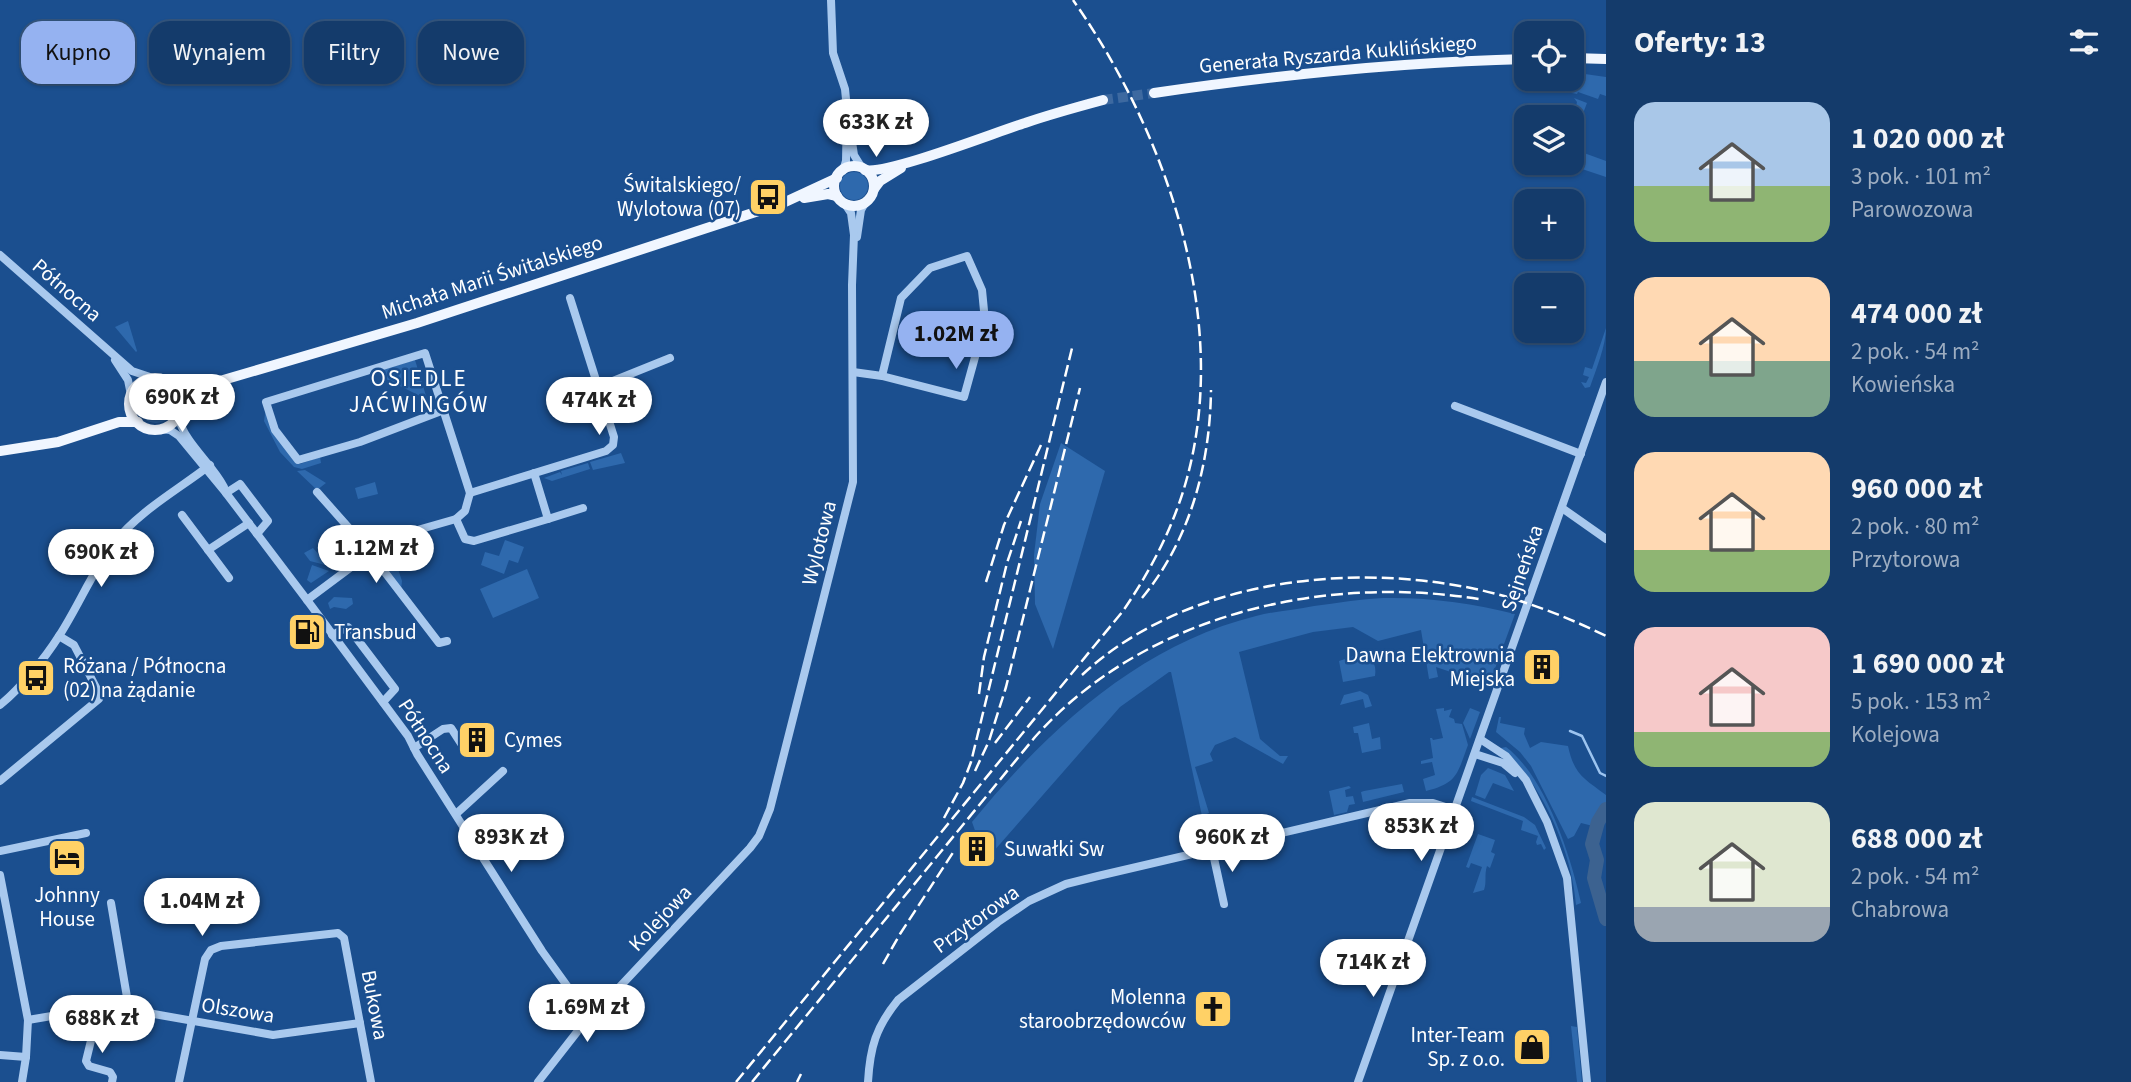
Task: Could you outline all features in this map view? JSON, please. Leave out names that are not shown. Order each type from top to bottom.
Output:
[{"type":"main road","points":[[1584,58],[1606,59]]},
{"type":"main road","name":"Generała Ryszarda Kuklińskiego","points":[[1154,93],[1350,69],[1514,59]]},
{"type":"main road","points":[[913,160],[880,181],[865,203],[855,206],[841,200],[835,187],[840,174],[850,167],[876,171],[1103,100]]},
{"type":"main road","points":[[863,169],[872,178],[874,189]]},
{"type":"main road","name":"Michała Marii Świtalskiego","points":[[783,202],[840,174]]},
{"type":"main road","name":"Michała Marii Świtalskiego","points":[[173,384],[190,388],[213,383],[417,323],[783,202],[820,194],[841,200]]},
{"type":"main road","points":[[103,426],[121,414],[139,383],[153,378],[164,379],[173,384],[180,395],[179,413],[171,424],[161,429],[147,428],[131,414],[130,399]]},
{"type":"main road","name":"Michała Marii Świtalskiego","points":[[179,413],[185,400],[213,383]]},
{"type":"main road","points":[[0,451],[58,442],[123,421],[138,422]]},
{"type":"street","points":[[831,0],[833,53],[845,89],[853,150],[863,169]]},
{"type":"street","points":[[840,174],[846,161],[848,118]]},
{"type":"street","name":"Wylotowa","points":[[841,200],[851,213],[854,251]]},
{"type":"street","name":"Wylotowa","points":[[759,836],[770,809],[853,482],[852,285],[854,251],[861,210],[865,203]]},
{"type":"street","name":"Północna","points":[[0,256],[135,374],[153,378]]},
{"type":"street","points":[[853,372],[882,376],[964,397],[985,321],[982,290],[967,256],[930,268],[901,298],[882,376]]},
{"type":"street","points":[[470,493],[606,450],[613,445],[614,437],[570,298]]},
{"type":"street","name":"Północna","points":[[110,351],[128,380],[130,399]]},
{"type":"street","points":[[307,600],[370,553],[400,535],[456,519],[465,511],[470,493],[444,410],[425,353],[266,402],[275,430],[298,460],[360,442],[444,410]]},
{"type":"street","points":[[598,387],[670,358]]},
{"type":"street","name":"Sejneńska","points":[[1358,1082],[1606,382]]},
{"type":"street","points":[[1455,406],[1581,454]]},
{"type":"street","name":"Północna","points":[[179,413],[184,432],[207,467],[383,702],[414,748],[542,951],[575,995],[580,1009]]},
{"type":"street","name":"Północna","points":[[161,429],[176,434],[207,467]]},
{"type":"street","points":[[0,705],[12,695],[59,636],[96,568],[116,540],[141,517],[207,467]]},
{"type":"street","points":[[534,473],[548,519]]},
{"type":"street","points":[[226,493],[240,484],[268,521],[257,534]]},
{"type":"street","points":[[317,492],[370,553],[439,643],[447,641]]},
{"type":"street","points":[[456,519],[466,539],[474,541],[583,508]]},
{"type":"street","points":[[1562,508],[1606,539]]},
{"type":"street","points":[[182,515],[229,578]]},
{"type":"street","points":[[208,550],[249,523]]},
{"type":"street","points":[[332,635],[348,627],[395,689],[383,702]]},
{"type":"street","points":[[0,781],[99,699],[99,693],[74,645],[59,636]]},
{"type":"street","points":[[414,748],[443,729],[451,728],[462,745]]},
{"type":"street","points":[[1480,739],[1511,761],[1526,780],[1528,788]]},
{"type":"street","points":[[1475,754],[1508,766],[1528,788],[1547,822],[1567,878],[1587,1082]]},
{"type":"street","points":[[456,814],[503,771]]},
{"type":"street","name":"Przytorowa","points":[[868,1082],[870,1055],[876,1033],[898,1000],[1029,901],[1066,884],[1410,803],[1433,803],[1455,810]]},
{"type":"street","points":[[0,851],[86,833]]},
{"type":"street","name":"Kolejowa","points":[[580,1009],[594,1007],[607,1000],[759,836]]},
{"type":"street","points":[[1212,849],[1224,904]]},
{"type":"street","points":[[0,875],[28,1020],[22,1082]]},
{"type":"street","points":[[111,903],[129,1009]]},
{"type":"street","name":"Bukowa","points":[[192,1020],[205,959],[211,950],[221,946],[342,934],[371,1082]]},
{"type":"street","points":[[99,1008],[86,1062],[89,1066],[110,1072],[112,1082]]},
{"type":"street","name":"Olszowa","points":[[28,1020],[99,1008],[129,1009],[273,1035],[360,1023]]},
{"type":"street","points":[[538,1082],[577,1031],[580,1009]]},
{"type":"street","points":[[178,1082],[192,1020]]},
{"type":"street","points":[[0,1055],[26,1057]]},
{"type":"shaded area","points":[[1584,74],[1606,77],[1606,96],[1600,94],[1598,99],[1578,92],[1567,92],[1584,91]]},
{"type":"shaded area","points":[[1574,98],[1587,103],[1584,111],[1584,105],[1576,105]]},
{"type":"shaded area","points":[[1584,153],[1606,161],[1606,177],[1584,170]]},
{"type":"shaded area","points":[[854,172],[864,176],[868,186],[864,196],[854,200],[844,196],[840,186],[844,176]]},
{"type":"shaded area","points":[[128,321],[137,351],[136,352],[115,327]]},
{"type":"shaded area","points":[[1606,328],[1603,350],[1595,373],[1590,387],[1585,388],[1581,382],[1586,383],[1589,377],[1583,375],[1585,367],[1592,369]]},
{"type":"shaded area","points":[[415,360],[427,399],[380,376],[378,371]]},
{"type":"shaded area","points":[[156,385],[170,390],[175,404],[170,418],[156,423],[142,418],[137,404],[142,390]]},
{"type":"shaded area","points":[[266,407],[300,464],[320,457],[321,463],[302,469],[294,467],[280,452],[264,421]]},
{"type":"shaded area","points":[[1061,443],[1105,471],[1053,649],[1035,604],[1034,555],[1040,504]]},
{"type":"shaded area","points":[[621,453],[625,463],[593,470],[590,462]]},
{"type":"shaded area","points":[[588,463],[590,469],[552,481],[544,478],[560,472],[562,475],[561,471]]},
{"type":"shaded area","points":[[305,470],[326,483],[317,490],[297,471]]},
{"type":"shaded area","points":[[375,482],[378,494],[358,499],[355,488]]},
{"type":"shaded area","points":[[505,540],[524,547],[518,563],[509,560],[504,574],[481,565],[485,552],[499,556]]},
{"type":"shaded area","points":[[313,548],[322,558],[332,558],[338,554],[338,563],[333,567],[310,561],[304,553]]},
{"type":"shaded area","points":[[387,557],[395,560],[402,581],[401,590],[380,562]]},
{"type":"shaded area","points":[[312,565],[329,571],[311,583],[307,580]]},
{"type":"shaded area","points":[[527,569],[539,598],[493,618],[480,589]]},
{"type":"shaded area","points":[[334,597],[352,598],[353,604],[346,609],[330,609],[328,603]]},
{"type":"shaded area","points":[[1383,598],[1450,602],[1515,614],[1489,685],[1436,667],[1438,677],[1429,679],[1421,630],[1378,641],[1353,627],[1313,632],[1239,652],[1260,739],[1280,756],[1288,756],[1283,764],[1235,737],[1215,745],[1210,754],[1213,761],[1195,767],[1209,813],[1202,816],[1169,672],[1120,707],[993,852],[978,839],[972,822],[1031,755],[1064,724],[1134,670],[1213,629],[1256,616]]},
{"type":"shaded area","points":[[1357,655],[1372,660],[1375,676],[1343,682],[1339,661]]},
{"type":"shaded area","points":[[1360,691],[1368,695],[1372,706],[1365,708],[1363,699],[1340,705],[1344,695]]},
{"type":"shaded area","points":[[1444,708],[1444,711],[1452,709],[1449,717],[1454,719],[1455,723],[1462,724],[1468,745],[1455,776],[1445,785],[1426,791],[1423,779],[1435,775],[1432,762],[1421,764],[1421,761],[1433,758],[1430,738],[1443,738],[1436,709]]},
{"type":"shaded area","points":[[1470,708],[1480,712],[1470,739],[1463,723]]},
{"type":"shaded area","points":[[1499,717],[1500,723],[1525,728],[1524,734],[1530,748],[1541,742],[1568,746],[1573,763],[1581,775],[1606,795],[1606,804],[1596,816],[1593,826],[1581,823],[1574,836],[1568,839],[1531,766],[1520,752],[1496,732]]},
{"type":"shaded area","points":[[1369,723],[1372,739],[1380,737],[1381,749],[1362,753],[1358,733],[1354,733],[1353,727]]},
{"type":"shaded area","points":[[1506,747],[1533,777],[1544,797],[1571,863],[1581,903],[1576,905],[1568,863],[1552,819],[1529,779],[1501,748]]},
{"type":"shaded area","points":[[1488,768],[1505,775],[1514,791],[1493,783],[1485,799],[1475,795],[1481,775]]},
{"type":"shaded area","points":[[1402,784],[1404,792],[1363,802],[1361,792]]},
{"type":"shaded area","points":[[1349,786],[1351,788],[1345,790],[1346,797],[1353,796],[1355,804],[1349,805],[1347,812],[1334,815],[1329,791]]},
{"type":"shaded area","points":[[1472,797],[1524,817],[1535,825],[1546,848],[1544,850],[1541,844],[1537,845],[1538,836],[1521,830],[1523,821],[1471,801]]},
{"type":"shaded area","points":[[1478,834],[1495,840],[1491,852],[1495,854],[1490,868],[1487,866],[1484,890],[1473,893],[1482,867],[1471,863],[1469,868],[1466,867]]},
{"type":"shaded area","points":[[1571,1026],[1577,1027],[1582,1082],[1577,1082]]},
{"type":"waterway","points":[[1570,731],[1582,736],[1600,773],[1606,776]]},
{"type":"waterway","points":[[1606,809],[1598,822],[1592,844],[1597,860],[1594,878],[1606,919]]},
{"type":"tunnel","points":[[1103,100],[1154,93]]},
{"type":"railway","points":[[736,1082],[1123,611],[1161,547],[1182,496],[1199,417],[1201,354],[1195,291],[1181,228],[1161,166],[1136,107],[1073,0]]},
{"type":"railway","points":[[944,818],[971,762],[1073,344]]},
{"type":"railway","points":[[975,771],[989,741],[1006,687],[1080,388]]},
{"type":"railway","points":[[1142,598],[1173,552],[1194,500],[1207,446],[1211,390]]},
{"type":"railway","points":[[986,582],[1004,525],[1041,445]]},
{"type":"railway","points":[[979,694],[984,657],[1007,563],[1021,521]]},
{"type":"railway","points":[[1082,675],[1122,643],[1167,619],[1215,600],[1265,587],[1317,580],[1421,580],[1471,588],[1540,608],[1606,636]]},
{"type":"railway","points":[[752,1082],[1035,737],[1079,695],[1128,660],[1182,633],[1239,613],[1298,600],[1358,593],[1419,593],[1479,599]]},
{"type":"railway","points":[[995,743],[1030,697]]},
{"type":"railway","points":[[883,964],[954,851]]},
{"type":"railway","points":[[797,1082],[801,1074]]},
{"type":"place","name":"Świtalskiego/ Wylotowa (07)","points":[[768,197]]},
{"type":"place","name":"Transbud","points":[[307,632]]},
{"type":"place","name":"Dawna Elektrownia Miejska","points":[[1542,667]]},
{"type":"place","name":"Różana / Północna (02) na żądanie","points":[[36,678]]},
{"type":"place","name":"Cymes","points":[[477,740]]},
{"type":"place","name":"Suwałki Sw","points":[[977,849]]},
{"type":"place","name":"Johnny House","points":[[67,858]]},
{"type":"place","name":"Molenna staroobrzędowców","points":[[1213,1009]]},
{"type":"place","name":"Inter-Team Sp. z o.o.","points":[[1532,1047]]},
{"type":"district","name":"OSIEDLE JAĆWINGÓW","points":[[419,391]]}]
